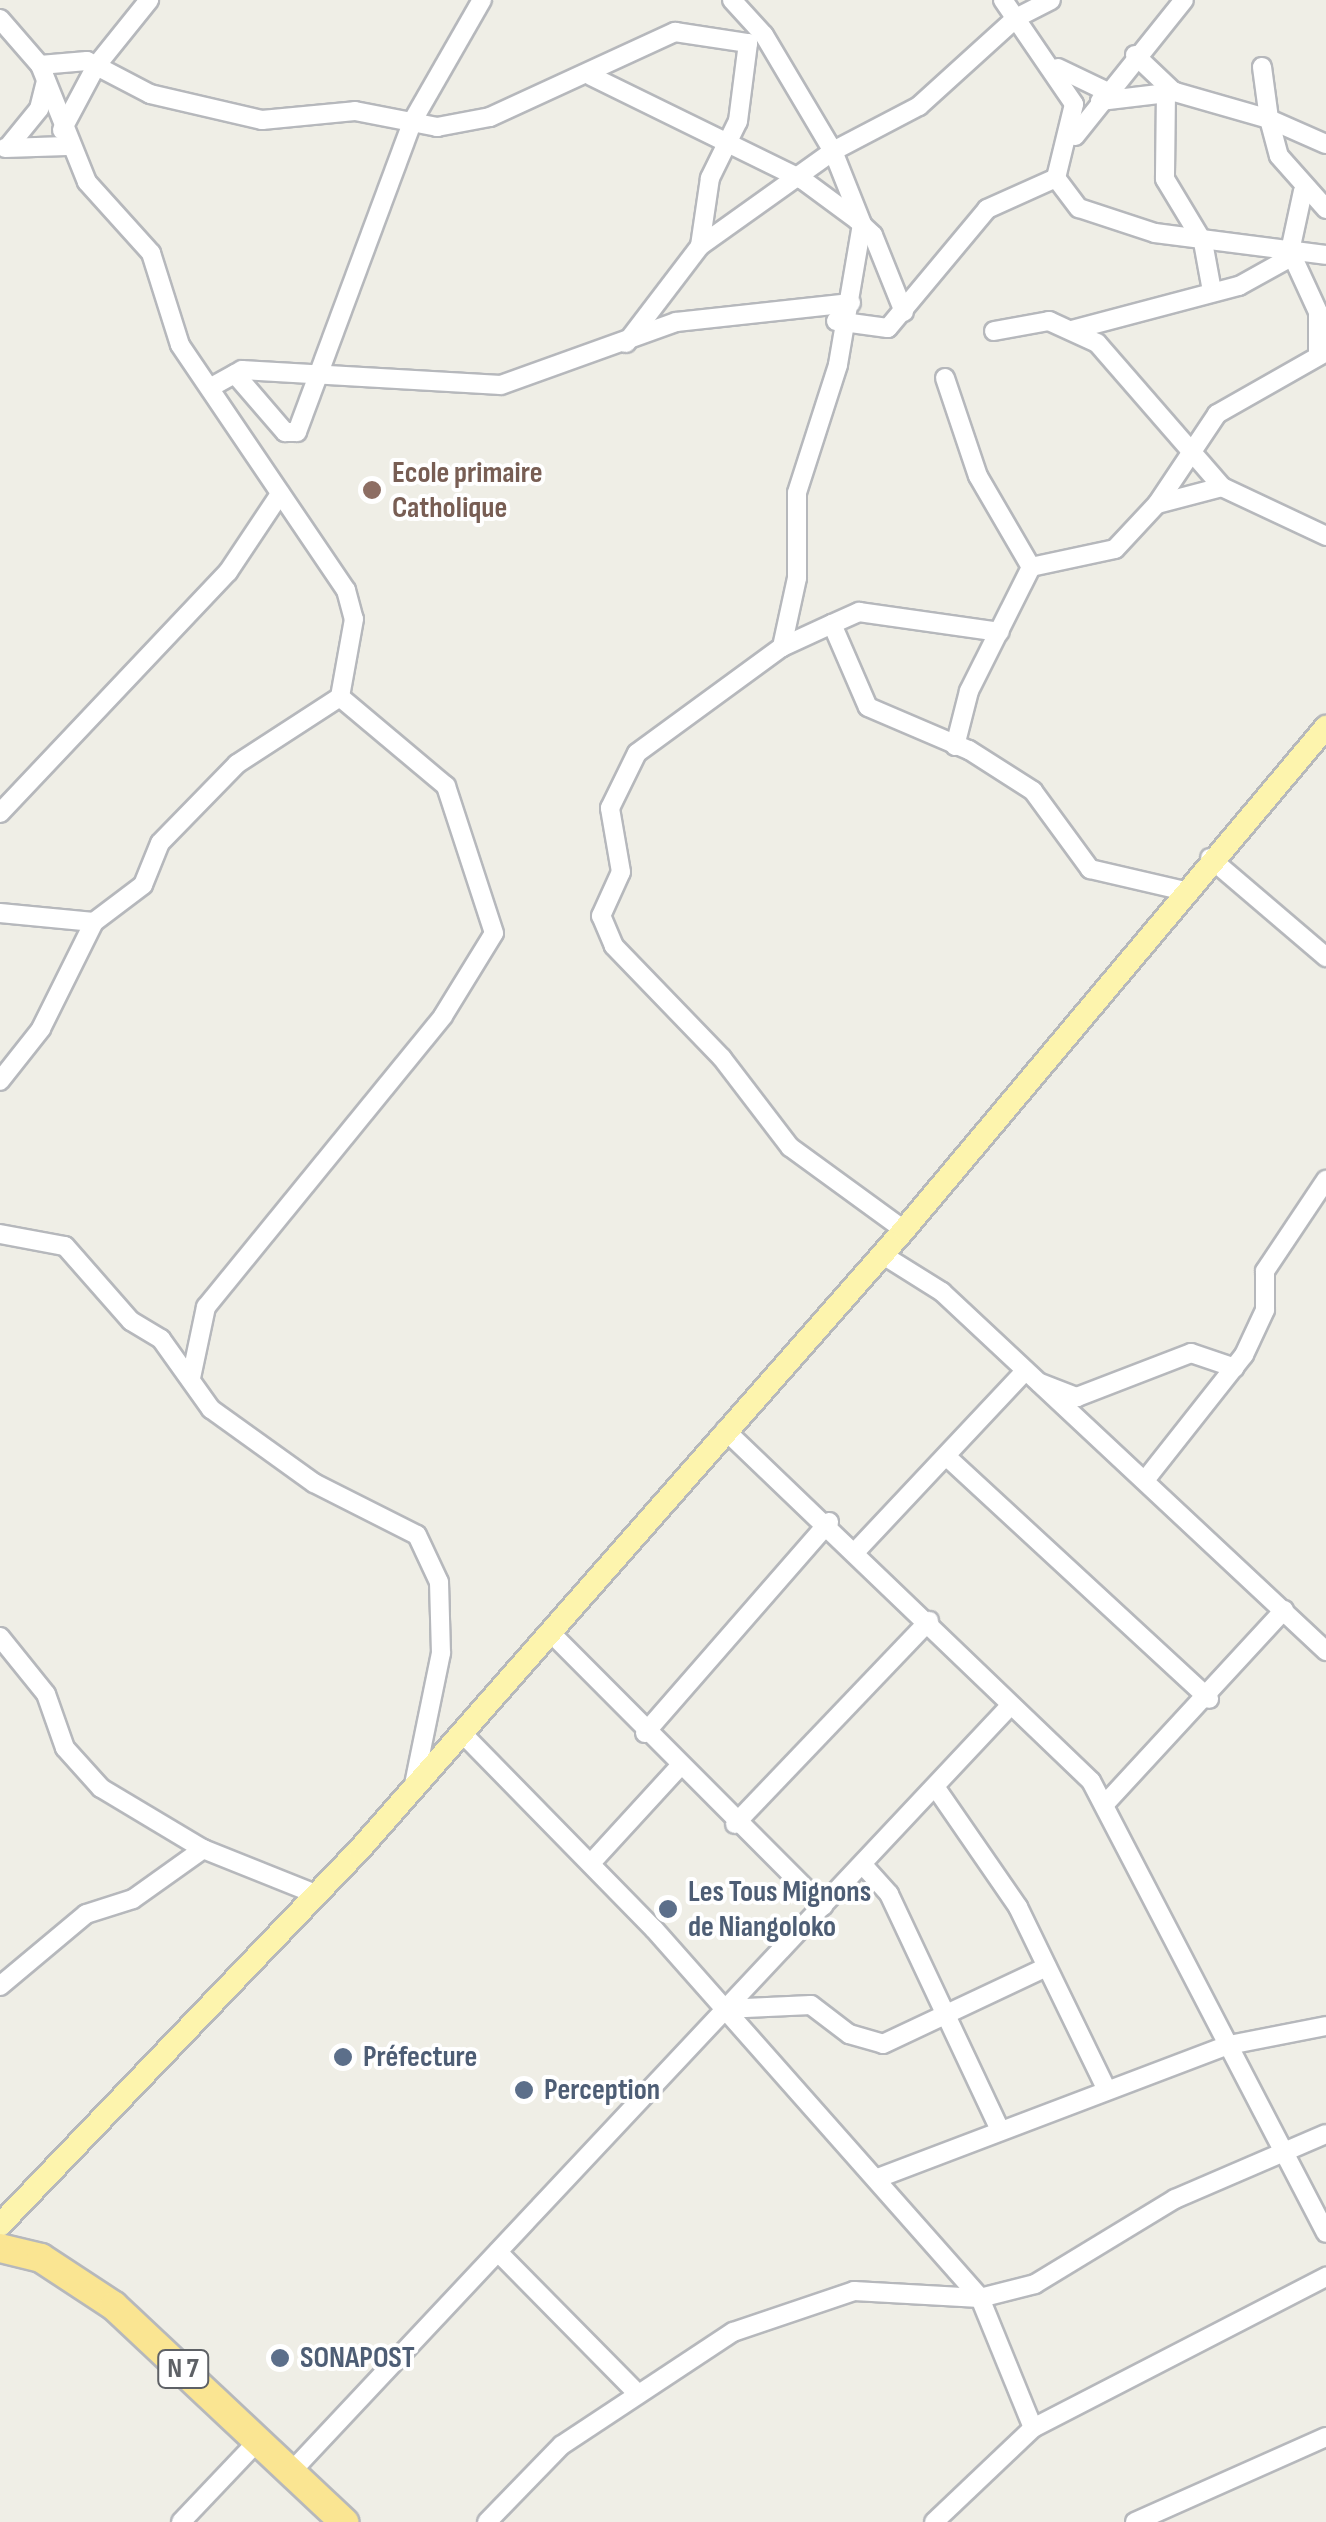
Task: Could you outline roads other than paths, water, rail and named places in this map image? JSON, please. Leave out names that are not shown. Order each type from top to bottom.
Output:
[{"type":"highway","name":"N 7","points":[[0,2248],[41,2258],[114,2306],[344,2522]]},
{"type":"main road","points":[[0,2225],[318,1895],[883,1255],[1181,890],[1326,727]]},
{"type":"street","points":[[64,138],[96,66],[149,0]]},
{"type":"street","points":[[235,374],[289,435],[321,375],[412,122],[482,0]]},
{"type":"street","points":[[732,0],[750,18],[833,151],[904,312]]},
{"type":"street","points":[[816,312],[846,326],[888,328],[987,208],[1056,178],[1074,104],[1004,0]]},
{"type":"street","points":[[626,343],[700,246],[833,151],[918,106],[1016,18],[1051,0]]},
{"type":"street","points":[[1065,148],[1134,55],[1184,0]]},
{"type":"street","points":[[0,18],[43,73],[64,138],[102,203],[151,253],[180,345],[213,386],[350,605],[340,697]]},
{"type":"street","points":[[700,246],[724,148],[738,121],[750,18]]},
{"type":"street","points":[[43,73],[96,66],[150,94],[262,120],[356,111],[412,122],[466,124],[591,76],[674,32],[748,42]]},
{"type":"street","points":[[1134,55],[1170,92],[1165,179],[1202,242],[1212,291]]},
{"type":"street","points":[[1049,63],[1104,96],[1170,92],[1269,119],[1326,144]]},
{"type":"street","points":[[1262,67],[1269,119],[1303,191],[1326,209]]},
{"type":"street","points":[[4,148],[39,109],[43,73]]},
{"type":"street","points":[[591,76],[724,148],[798,178],[862,224]]},
{"type":"street","points":[[4,148],[64,138]]},
{"type":"street","points":[[1056,178],[1078,208],[1202,242],[1326,255]]},
{"type":"street","points":[[1030,567],[1115,549],[1158,504],[1216,414],[1322,354],[1318,312],[1291,254],[1303,191]]},
{"type":"street","points":[[782,647],[797,578],[797,493],[852,303],[862,224]]},
{"type":"street","points":[[1072,330],[1212,291],[1291,254]]},
{"type":"street","points":[[213,386],[235,374],[502,385],[676,322],[816,312],[852,303]]},
{"type":"street","points":[[994,330],[1029,320],[1072,330],[1096,343],[1188,455],[1222,487],[1326,536]]},
{"type":"street","points":[[944,378],[978,476],[1030,567]]},
{"type":"street","points":[[1158,504],[1222,487]]},
{"type":"street","points":[[0,814],[228,572],[280,494]]},
{"type":"street","points":[[955,746],[969,691],[1030,567]]},
{"type":"street","points":[[904,1230],[790,1147],[722,1058],[604,932],[603,907],[621,872],[610,808],[616,784],[637,754],[782,647],[832,624],[859,612],[1000,632]]},
{"type":"street","points":[[832,624],[868,707],[955,746],[1033,791],[1090,869],[1181,890]]},
{"type":"street","points":[[0,1080],[94,922],[144,885],[160,843],[237,764],[340,697]]},
{"type":"street","points":[[190,1378],[206,1307],[443,1016],[494,933],[446,786],[340,697]]},
{"type":"street","points":[[1210,858],[1326,957]]},
{"type":"street","points":[[0,914],[94,922]]},
{"type":"street","points":[[1146,1479],[1235,1368],[1265,1310],[1265,1271],[1326,1180]]},
{"type":"street","points":[[0,1234],[66,1246],[190,1378],[211,1409],[270,1455],[417,1535],[439,1582],[441,1652],[414,1786]]},
{"type":"street","points":[[883,1255],[942,1292],[1027,1376],[1146,1479],[1326,1651]]},
{"type":"street","points":[[1027,1376],[1077,1396],[1191,1353],[1235,1368]]},
{"type":"street","points":[[857,1550],[1027,1376]]},
{"type":"street","points":[[725,1430],[829,1522],[1105,1804],[1326,2233]]},
{"type":"street","points":[[946,1456],[1209,1700]]},
{"type":"street","points":[[645,1733],[829,1522]]},
{"type":"street","points":[[1105,1804],[1209,1700],[1284,1610]]},
{"type":"street","points":[[735,1824],[929,1621]]},
{"type":"street","points":[[550,1632],[678,1768],[823,1906]]},
{"type":"street","points":[[0,1637],[46,1694],[79,1769],[203,1850],[318,1895]]},
{"type":"street","points":[[291,2472],[1008,1708]]},
{"type":"street","points":[[461,1732],[592,1862],[878,2178],[980,2298],[1034,2428]]},
{"type":"street","points":[[592,1862],[678,1768]]},
{"type":"street","points":[[936,1788],[1018,1908],[1106,2088]]},
{"type":"street","points":[[0,1986],[86,1914],[133,1899],[203,1850]]},
{"type":"street","points":[[863,1866],[888,1894],[999,2128]]},
{"type":"street","points":[[724,2009],[811,2005],[849,2034],[884,2044],[1046,1967]]},
{"type":"street","points":[[878,2178],[999,2128],[1229,2044],[1323,2030]]},
{"type":"street","points":[[487,2522],[562,2446],[733,2332],[854,2291],[980,2298],[1035,2284],[1175,2199],[1326,2134]]},
{"type":"street","points":[[498,2252],[638,2394]]},
{"type":"street","points":[[941,2520],[1034,2428],[1326,2277]]},
{"type":"street","points":[[1135,2522],[1326,2438]]},
{"type":"street","points":[[181,2522],[258,2441]]},
{"type":"place","name":"Ecole primaire Catholique","points":[[372,490]]},
{"type":"place","name":"Les Tous Mignons de Niangoloko","points":[[668,1909]]},
{"type":"place","name":"Préfecture","points":[[343,2057]]},
{"type":"place","name":"Perception","points":[[524,2090]]},
{"type":"place","name":"SONAPOST","points":[[280,2358]]}]
